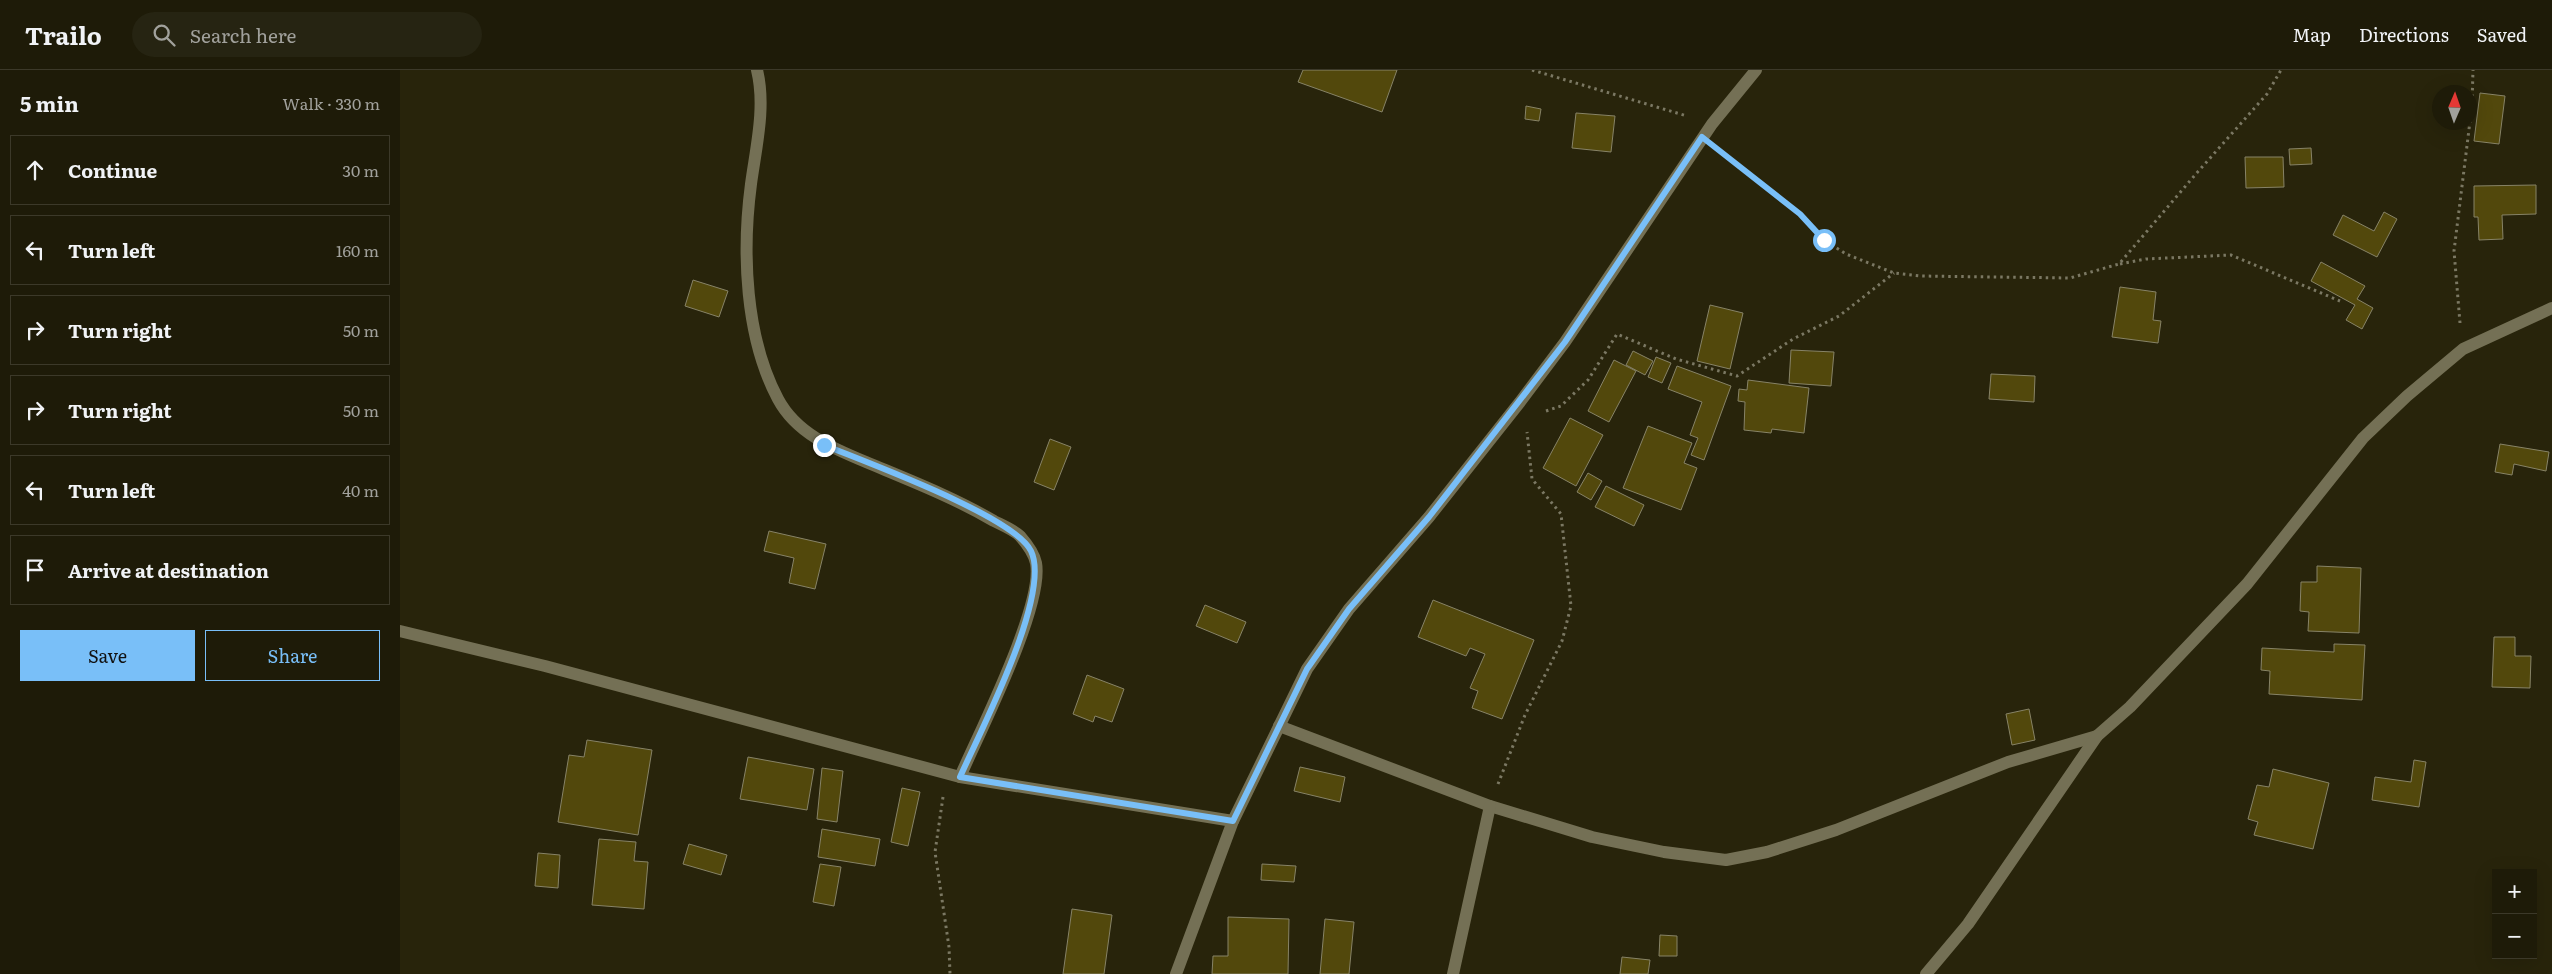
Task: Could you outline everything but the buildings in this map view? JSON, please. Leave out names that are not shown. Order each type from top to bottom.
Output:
[{"type":"street","points":[[757,70],[760,84],[760,112],[746,222],[746,268],[752,322],[768,377],[779,401],[800,426],[824,445],[961,502],[1019,534],[1031,549],[1036,564],[1032,600],[1010,666],[954,776]]},
{"type":"street","points":[[1176,974],[1233,821],[1307,669],[1349,609],[1429,517],[1565,342],[1702,137],[1756,70]]},
{"type":"street","points":[[1926,974],[1968,924],[2097,736],[2130,707],[2248,584],[2363,438],[2407,396],[2463,349],[2552,308]]},
{"type":"street","points":[[400,631],[545,666],[954,776],[1233,821]]},
{"type":"street","points":[[1279,726],[1490,806],[1592,837],[1664,852],[1726,860],[1767,852],[1836,830],[2008,762],[2097,736]]},
{"type":"street","points":[[1453,974],[1490,806]]},
{"type":"path","points":[[1532,70],[1712,124]]},
{"type":"path","points":[[2119,264],[2194,175],[2267,94],[2281,70]]},
{"type":"path","points":[[2463,349],[2454,252],[2472,105],[2473,70]]},
{"type":"path","points":[[1702,137],[1800,214],[1824,240],[1846,254],[1894,273],[1920,276],[2070,278],[2146,258],[2231,255],[2267,268],[2340,301]]},
{"type":"path","points":[[1526,417],[1561,406],[1588,380],[1617,334],[1676,359],[1737,376],[1793,339],[1839,316],[1894,273]]},
{"type":"path","points":[[1490,806],[1525,715],[1562,641],[1571,606],[1561,514],[1532,479],[1526,417],[1520,402]]},
{"type":"path","points":[[950,974],[949,948],[934,852],[938,821],[954,776]]},
{"type":"route","points":[[824,445],[961,502],[1019,534],[1031,549],[1036,564],[1032,600],[1010,666],[960,777],[1233,821],[1307,669],[1349,609],[1429,517],[1565,342],[1702,137],[1800,214],[1824,240]]}]
